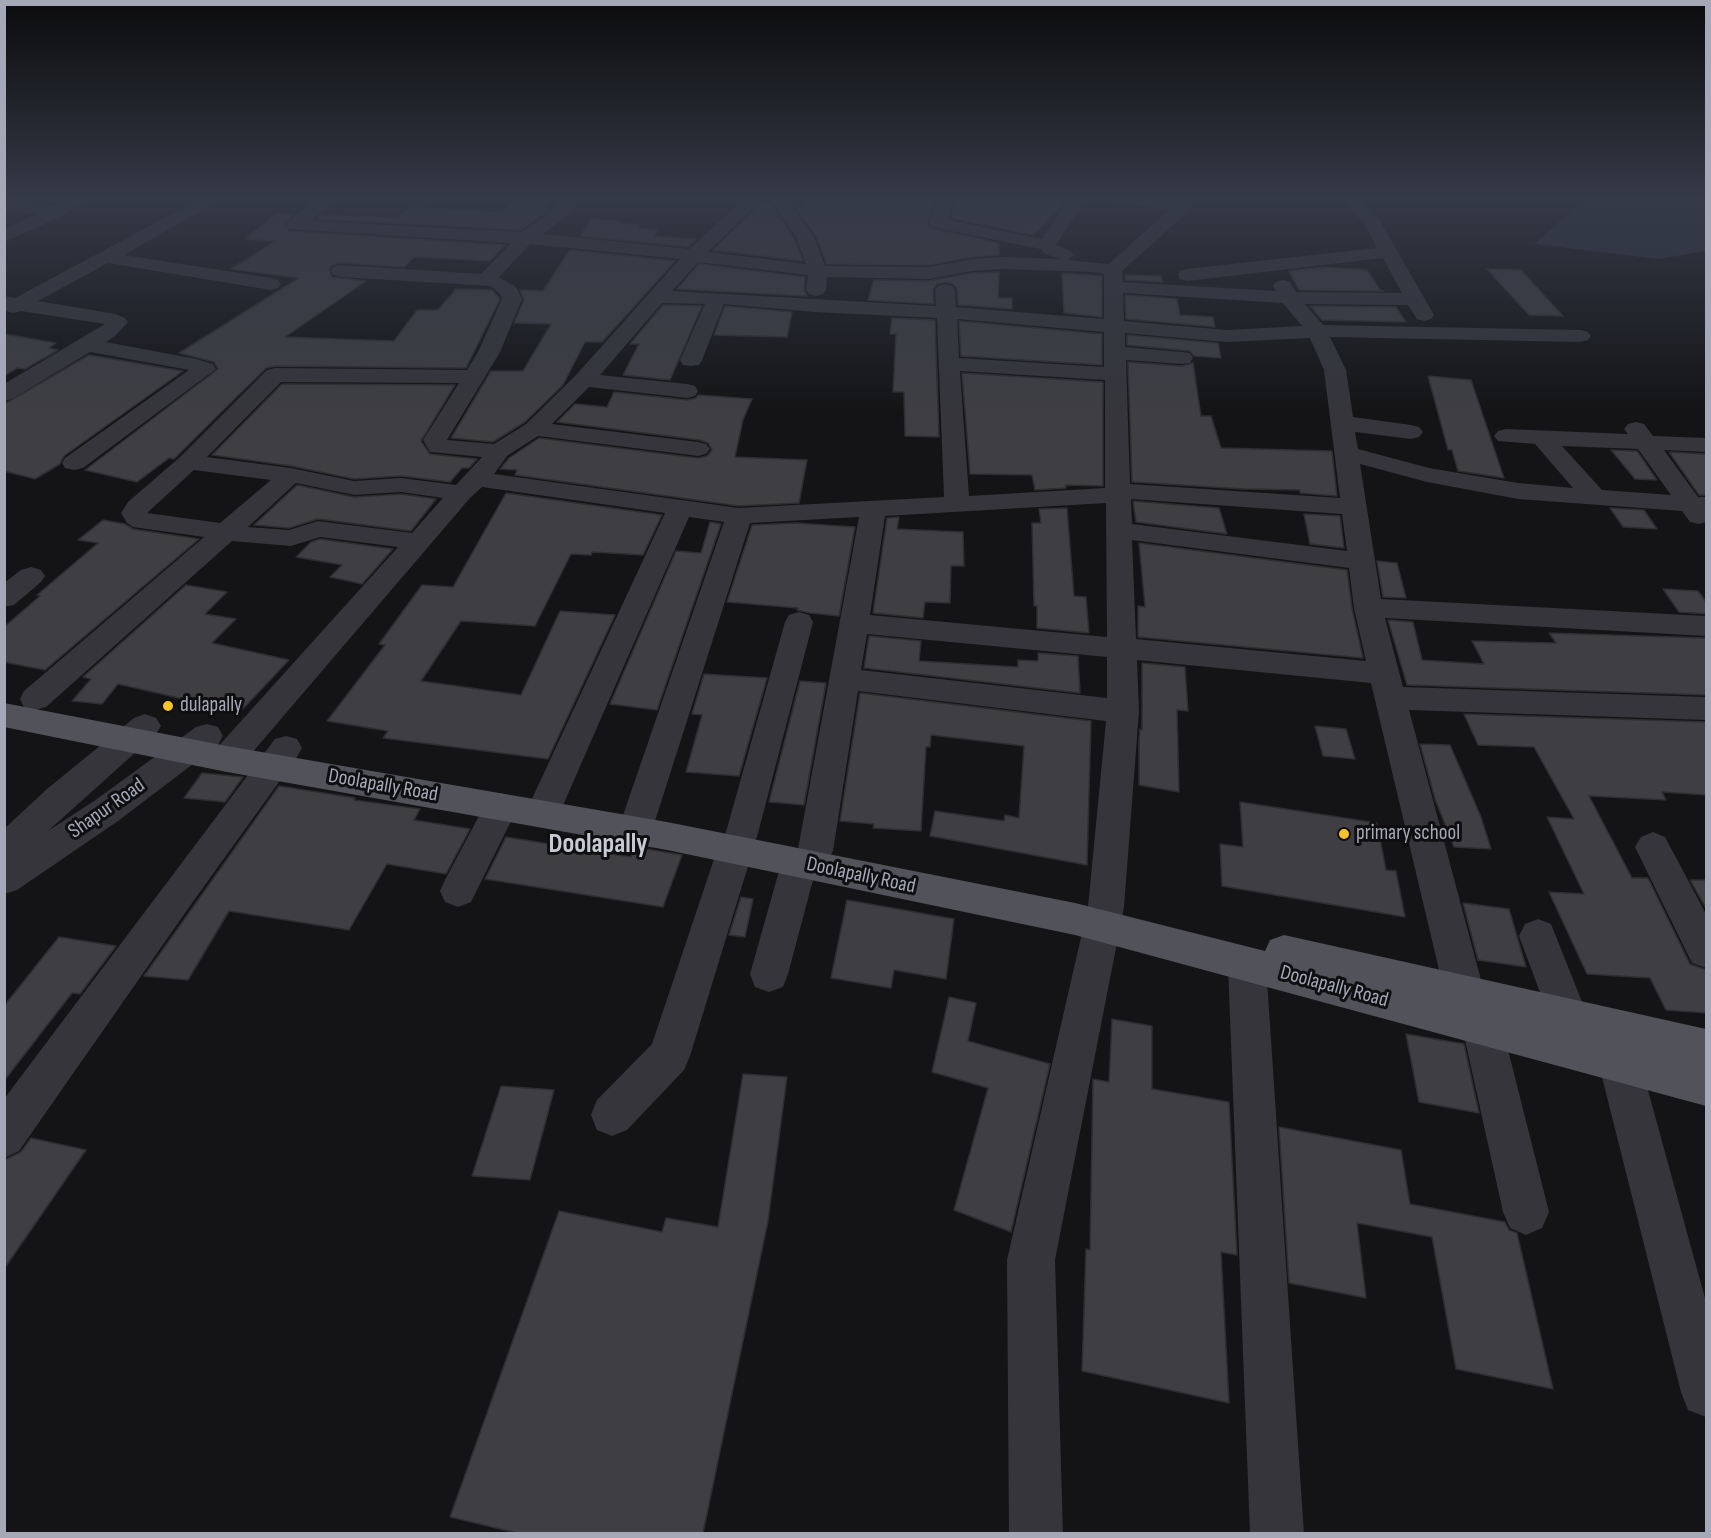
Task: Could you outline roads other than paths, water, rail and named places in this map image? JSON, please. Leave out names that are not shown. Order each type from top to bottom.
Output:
[{"type":"main road","name":"Doolapally Road","points":[[4,694],[20,707],[137,733],[639,818],[737,844],[1104,916],[1473,1010],[1619,1062],[1707,1085]]},
{"type":"main road","name":"Doolapally Road","points":[[280,757],[501,807],[667,836],[737,844]]},
{"type":"main road","name":"Doolapally Road","points":[[1104,916],[1247,964],[1473,1010],[1568,1017],[1707,1049]]},
{"type":"street","points":[[9,306],[80,270]]},
{"type":"street","points":[[184,270],[271,284]]},
{"type":"street","points":[[488,280],[495,270]]},
{"type":"street","name":"Shapur Road","points":[[4,879],[68,837],[216,747],[420,542],[499,451],[534,429],[584,380],[681,270]]},
{"type":"street","points":[[802,270],[899,273],[944,270],[957,503]]},
{"type":"street","points":[[1068,270],[1289,298],[1415,298]]},
{"type":"street","points":[[1098,270],[1108,274],[1207,274],[1241,270]]},
{"type":"street","points":[[1108,274],[1113,270]]},
{"type":"street","points":[[1273,270],[1289,298],[1317,331],[1335,370],[1368,608],[1526,1212]]},
{"type":"street","points":[[1400,270],[1433,333]]},
{"type":"street","points":[[340,272],[488,280],[497,282],[509,291],[512,298],[497,338],[435,440],[438,447],[499,451]]},
{"type":"street","points":[[815,306],[818,272]]},
{"type":"street","points":[[1036,1533],[1031,1260],[1104,916],[1123,711],[1115,352],[1108,274]]},
{"type":"street","points":[[658,297],[717,298],[815,306],[945,312],[1115,352],[1182,358]]},
{"type":"street","points":[[691,360],[717,298]]},
{"type":"street","points":[[4,394],[108,332],[118,322],[108,318],[9,306]]},
{"type":"street","points":[[951,364],[1115,352],[1227,336],[1317,331],[1581,336]]},
{"type":"street","points":[[74,463],[205,369],[196,365],[87,345]]},
{"type":"street","points":[[420,542],[318,529],[291,538],[224,533],[142,521],[136,518],[137,507],[189,462],[275,375],[475,376]]},
{"type":"street","points":[[584,380],[687,391]]},
{"type":"street","points":[[1628,418],[1644,441],[1698,504],[1707,527]]},
{"type":"street","points":[[1343,423],[1411,432]]},
{"type":"street","points":[[534,429],[698,449]]},
{"type":"street","points":[[1506,436],[1707,445]]},
{"type":"street","points":[[1541,437],[1594,496]]},
{"type":"street","points":[[1347,453],[1427,475],[1518,491],[1698,504]]},
{"type":"street","points":[[189,462],[291,475],[354,489],[400,485],[469,486],[681,506],[739,516],[1117,493],[1353,507]]},
{"type":"street","points":[[20,707],[291,475]]},
{"type":"street","points":[[547,803],[681,506]]},
{"type":"street","points":[[769,974],[807,858],[845,680],[874,507]]},
{"type":"street","points":[[639,818],[739,516]]},
{"type":"street","points":[[1119,530],[1360,561]]},
{"type":"street","points":[[4,598],[31,576]]},
{"type":"street","points":[[1368,608],[1707,626]]},
{"type":"street","points":[[612,1115],[669,1056],[737,844],[799,622]]},
{"type":"street","points":[[854,623],[1122,648],[1387,685],[1707,708]]},
{"type":"street","points":[[845,680],[1123,711]]},
{"type":"street","points":[[4,852],[59,799],[137,733]]},
{"type":"street","points":[[4,1136],[179,892],[280,757]]},
{"type":"street","points":[[458,891],[501,807]]},
{"type":"street","points":[[1653,847],[1707,951]]},
{"type":"street","points":[[1538,936],[1568,1017]]},
{"type":"street","points":[[1247,964],[1277,1533]]},
{"type":"street","points":[[1619,1062],[1707,1392]]},
{"type":"place","name":"dulapally","points":[[168,706]]},
{"type":"place","name":"primary school","points":[[1344,834]]},
{"type":"district","name":"Doolapally","points":[[598,845]]}]
